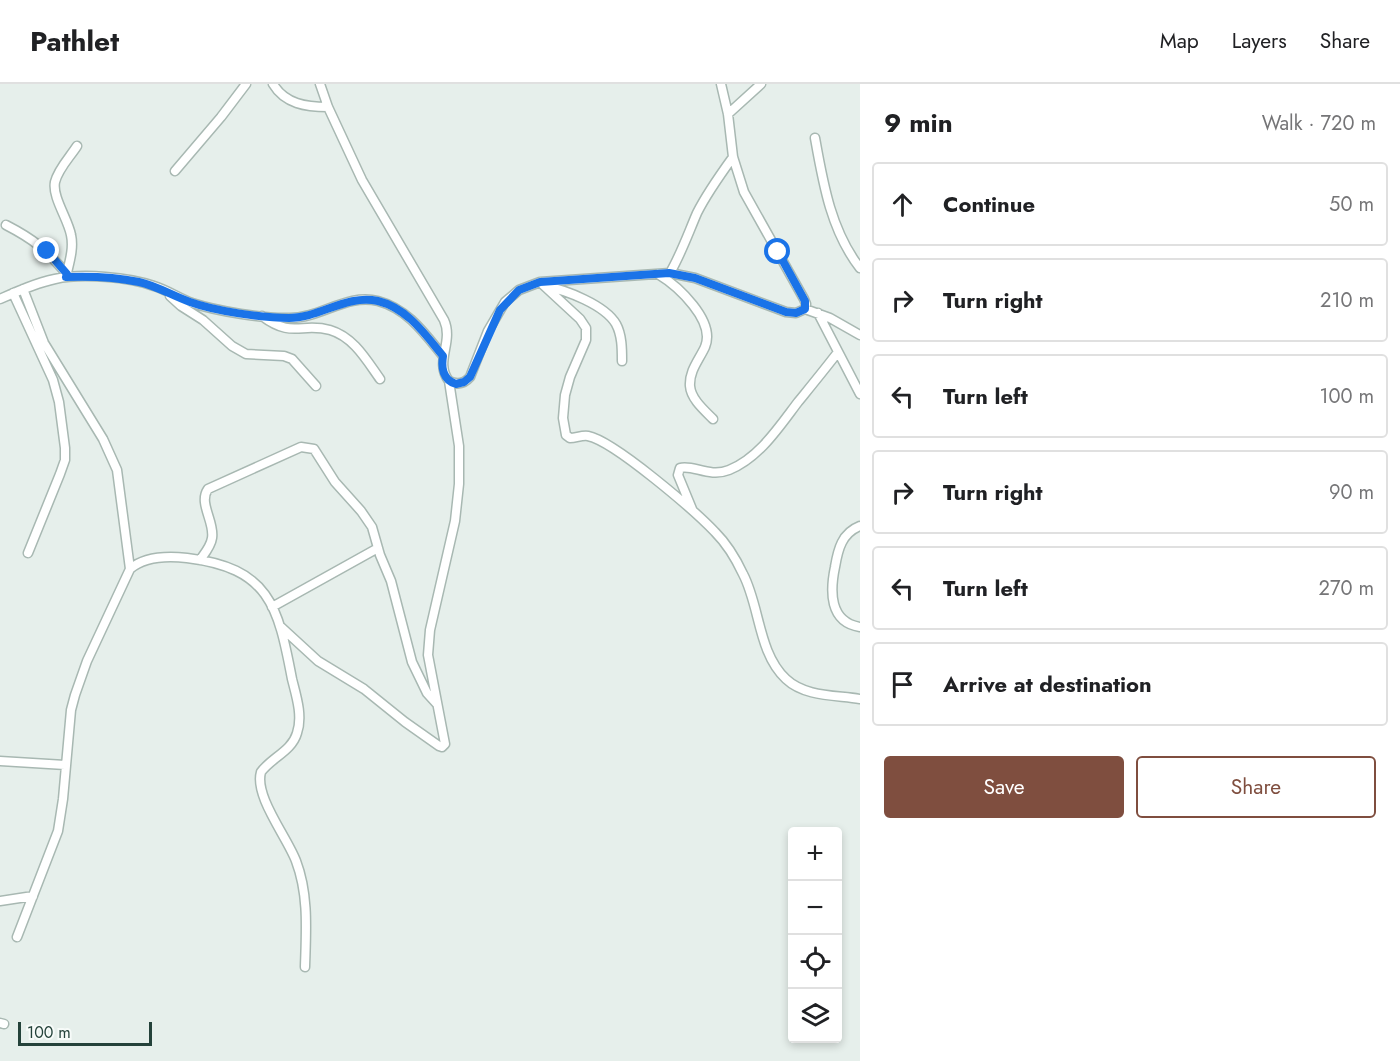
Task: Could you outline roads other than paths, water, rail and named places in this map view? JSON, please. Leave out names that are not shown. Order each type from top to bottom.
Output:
[{"type":"street","points":[[175,171],[246,84]]},
{"type":"street","points":[[273,84],[284,98],[294,102],[315,107],[328,106]]},
{"type":"street","points":[[281,627],[318,662],[364,688],[413,728],[442,747],[446,740],[429,665],[429,644],[455,521],[460,462],[449,381],[442,369],[448,333],[444,320],[373,202],[350,157],[321,84]]},
{"type":"street","points":[[721,84],[728,114],[733,157],[744,192],[804,299],[805,309]]},
{"type":"street","points":[[728,114],[761,84]]},
{"type":"street","points":[[815,138],[825,189],[837,228],[844,246],[860,268]]},
{"type":"street","points":[[66,275],[72,252],[71,235],[56,193],[55,183],[59,172],[77,146]]},
{"type":"street","points":[[669,273],[682,252],[703,202],[733,157]]},
{"type":"street","points":[[6,225],[41,246],[66,275]]},
{"type":"street","points":[[657,273],[685,295],[705,327],[706,344],[692,371],[690,384],[696,400],[713,419]]},
{"type":"street","points":[[449,381],[456,384],[467,380],[500,310],[519,290],[542,284],[669,273],[695,278],[786,312],[796,313],[805,309],[818,313],[860,335]]},
{"type":"street","points":[[0,299],[66,275],[129,280],[155,286],[203,306],[281,318],[300,317],[350,301],[370,300],[404,313],[443,356]]},
{"type":"street","points":[[542,284],[579,297],[602,310],[613,320],[620,336],[622,361]]},
{"type":"street","points":[[542,284],[580,319],[586,328],[586,340],[565,394],[566,435],[570,438],[588,436],[614,448],[693,513],[725,544],[743,573],[767,646],[778,670],[786,679],[806,690],[860,699]]},
{"type":"street","points":[[23,289],[38,330],[50,354],[103,439],[117,470],[130,569]]},
{"type":"street","points":[[166,291],[176,302],[240,350],[251,355],[288,357],[316,386]]},
{"type":"street","points":[[13,293],[53,380],[59,402],[65,448],[65,460],[28,553]]},
{"type":"street","points":[[818,313],[860,394]]},
{"type":"street","points":[[261,315],[275,325],[291,330],[321,328],[333,331],[359,350],[380,379]]},
{"type":"street","points":[[693,513],[678,475],[680,468],[685,466],[705,472],[718,472],[728,470],[748,460],[770,437],[838,352]]},
{"type":"street","points":[[200,560],[213,536],[204,496],[206,491],[305,447],[316,451],[335,482],[366,517],[374,532],[393,589],[412,662],[427,693],[438,704]]},
{"type":"street","points":[[860,526],[850,531],[842,541],[831,588],[832,600],[837,612],[845,621],[860,627]]},
{"type":"street","points":[[272,607],[378,548]]},
{"type":"street","points":[[17,937],[58,831],[71,710],[75,695],[87,661],[130,569],[140,562],[152,559],[171,557],[200,560],[228,566],[248,577],[263,592],[281,627],[298,711],[299,727],[292,744],[261,772],[259,786],[263,798],[290,847],[300,875],[305,908],[305,967]]},
{"type":"street","points":[[0,761],[65,765]]},
{"type":"street","points":[[0,901],[33,896]]}]
